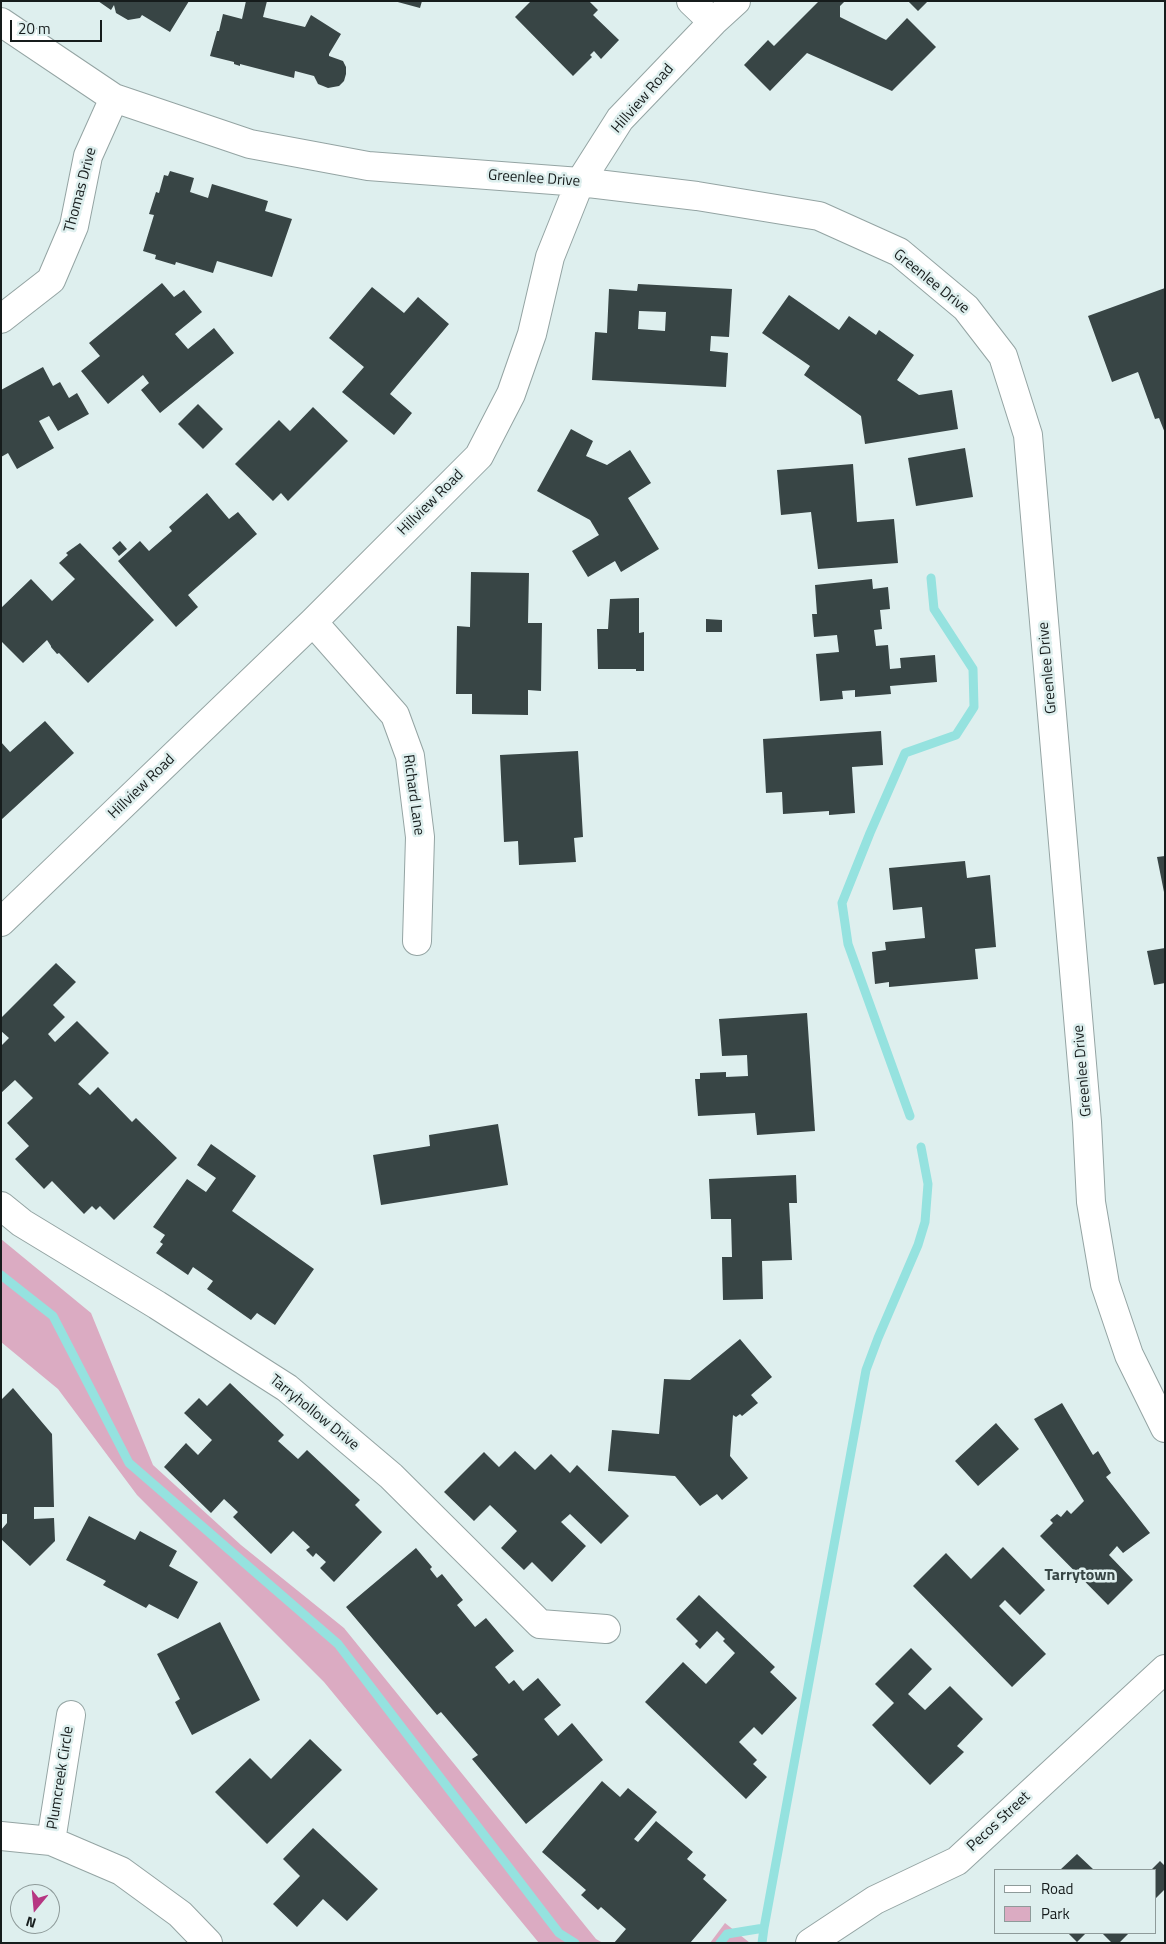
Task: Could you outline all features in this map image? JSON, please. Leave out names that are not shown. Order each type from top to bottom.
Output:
[{"type":"street","points":[[691,1],[713,22]]},
{"type":"street","name":"Hillview Road","points":[[1,922],[313,622],[479,456],[511,394],[532,334],[550,257],[580,182],[620,119],[713,22],[736,1]]},
{"type":"street","name":"Greenlee Drive","points":[[1,22],[114,98],[250,144],[358,164],[580,182],[697,196],[818,216],[898,252],[966,308],[1003,356],[1028,435],[1087,1112],[1091,1202],[1105,1284],[1129,1355],[1165,1428]]},
{"type":"street","name":"Thomas Drive","points":[[1,319],[51,280],[74,226],[88,156],[114,98]]},
{"type":"street","name":"Richard Lane","points":[[313,622],[395,715],[410,756],[420,837],[417,941]]},
{"type":"street","name":"Tarryhollow Drive","points":[[1,1206],[22,1223],[158,1305],[287,1388],[391,1476],[540,1624],[606,1629]]},
{"type":"street","name":"Pecos Street","points":[[810,1943],[875,1900],[957,1861],[1165,1669]]},
{"type":"street","name":"Plumcreek Circle","points":[[51,1841],[71,1714]]},
{"type":"street","points":[[1,1836],[51,1841],[121,1871],[180,1914],[208,1943]]},
{"type":"green space","points":[[1,1239],[91,1313],[153,1465],[241,1545],[344,1628],[596,1939],[603,1943],[539,1943],[324,1682],[137,1495],[58,1389],[1,1342]]},
{"type":"green space","points":[[725,1923],[750,1943],[710,1943]]},
{"type":"building","points":[[98,1],[189,1],[170,32],[142,15],[140,18],[128,20],[116,13],[114,5],[111,10]]},
{"type":"building","points":[[246,1],[267,1],[263,17],[305,27],[311,15],[341,34],[329,56],[343,61],[346,67],[344,81],[339,86],[328,88],[318,84],[314,76],[295,71],[294,78],[240,64],[240,66],[234,64],[234,62],[210,56],[223,14],[242,19]]},
{"type":"building","points":[[394,1],[422,1],[420,8]]},
{"type":"building","points":[[531,1],[589,1],[598,10],[593,15],[619,40],[601,59],[594,51],[590,55],[592,57],[573,76],[515,17]]},
{"type":"building","points":[[819,1],[845,1],[840,6],[840,17],[886,40],[907,18],[936,47],[892,91],[807,53],[770,91],[744,65],[768,40],[774,46]]},
{"type":"building","points":[[908,1],[928,1],[918,11]]},
{"type":"building","points":[[170,171],[194,178],[190,192],[208,198],[212,184],[268,201],[265,211],[292,219],[272,277],[217,261],[213,273],[176,262],[175,265],[155,259],[156,255],[143,251],[154,215],[149,214],[156,192],[159,193],[164,175],[168,176]]},
{"type":"building","points":[[162,283],[174,297],[184,290],[202,312],[175,334],[188,349],[214,328],[234,353],[160,413],[141,390],[149,383],[143,375],[108,404],[81,371],[100,356],[89,343]]},
{"type":"building","points":[[638,284],[732,289],[729,337],[711,336],[710,351],[728,353],[726,387],[592,380],[595,332],[607,333],[609,289],[637,291]],"holes":[[[639,311],[666,312],[665,331],[638,329]]]},
{"type":"building","points":[[372,287],[404,313],[418,297],[449,324],[390,394],[412,413],[394,435],[342,392],[364,367],[329,338]]},
{"type":"building","points":[[1165,288],[1165,433],[1159,418],[1155,419],[1138,372],[1112,382],[1088,316]]},
{"type":"building","points":[[789,295],[839,330],[849,316],[876,335],[879,330],[914,355],[897,380],[919,395],[952,390],[958,429],[865,444],[861,416],[804,375],[810,366],[762,333]]},
{"type":"building","points":[[43,367],[53,386],[60,382],[69,398],[77,393],[89,414],[58,431],[49,416],[39,421],[54,448],[17,469],[8,453],[1,457],[1,390]]},
{"type":"building","points":[[198,404],[223,429],[203,449],[178,424]]},
{"type":"building","points":[[313,407],[348,441],[288,501],[281,493],[273,501],[235,464],[279,420],[290,431]]},
{"type":"building","points":[[571,429],[593,441],[586,456],[607,465],[630,450],[651,483],[628,498],[659,549],[621,572],[615,561],[588,577],[572,551],[599,535],[590,520],[537,491]]},
{"type":"building","points":[[965,448],[973,497],[916,506],[908,458]]},
{"type":"building","points":[[853,464],[857,522],[894,519],[898,563],[818,569],[811,512],[781,515],[777,470]]},
{"type":"building","points":[[207,493],[229,519],[238,512],[257,534],[188,595],[198,607],[176,627],[118,561],[140,541],[149,551],[172,531],[169,527]]},
{"type":"building","points":[[120,541],[127,549],[119,556],[112,548]]},
{"type":"building","points":[[80,543],[154,620],[88,683],[59,653],[57,654],[47,640],[23,663],[1,641],[1,608],[31,579],[52,601],[75,579],[59,563],[68,555],[66,553]]},
{"type":"building","points":[[471,572],[529,573],[528,623],[542,623],[541,691],[528,690],[528,715],[472,714],[472,694],[456,694],[457,626],[470,627]]},
{"type":"building","points":[[872,579],[873,589],[888,587],[890,609],[880,610],[882,629],[874,630],[876,646],[888,645],[890,669],[901,668],[900,658],[935,655],[937,682],[890,686],[891,694],[855,697],[855,690],[842,691],[843,699],[820,701],[816,654],[839,652],[837,635],[814,637],[812,614],[817,614],[815,585]]},
{"type":"building","points":[[639,598],[639,633],[644,632],[644,671],[636,671],[636,669],[598,669],[597,629],[608,629],[610,599]]},
{"type":"building","points":[[706,619],[722,620],[722,632],[706,632]]},
{"type":"building","points":[[45,721],[74,753],[1,820],[1,742],[10,752]]},
{"type":"building","points":[[881,731],[883,765],[852,767],[855,813],[829,815],[829,811],[783,814],[782,792],[766,793],[763,739]]},
{"type":"building","points":[[578,751],[583,837],[574,838],[576,862],[519,865],[518,841],[504,842],[500,755]]},
{"type":"building","points":[[1165,856],[1165,892],[1164,892],[1157,857]]},
{"type":"building","points":[[965,861],[967,878],[990,875],[996,947],[975,949],[978,979],[889,987],[889,982],[875,984],[872,952],[886,950],[885,942],[925,938],[922,907],[893,910],[889,868]]},
{"type":"building","points":[[1165,948],[1165,983],[1154,985],[1147,951]]},
{"type":"building","points":[[56,963],[76,982],[53,1005],[65,1017],[48,1034],[55,1042],[77,1021],[109,1053],[78,1084],[90,1095],[98,1087],[132,1122],[136,1118],[177,1158],[114,1220],[100,1206],[96,1210],[92,1206],[84,1214],[52,1181],[44,1189],[15,1159],[29,1146],[7,1123],[33,1098],[15,1080],[1,1093],[1,1046],[9,1038],[1,1031],[1,1018]]},
{"type":"building","points":[[807,1013],[815,1131],[757,1135],[755,1113],[698,1116],[695,1079],[700,1079],[700,1073],[726,1072],[726,1077],[748,1076],[747,1055],[722,1056],[719,1019]]},
{"type":"building","points":[[498,1124],[508,1185],[381,1205],[373,1155],[430,1146],[429,1135]]},
{"type":"building","points":[[211,1144],[256,1176],[232,1211],[314,1269],[275,1325],[257,1313],[251,1320],[207,1289],[213,1281],[193,1267],[188,1275],[156,1253],[163,1244],[160,1242],[165,1235],[153,1227],[187,1179],[206,1192],[216,1178],[197,1165]]},
{"type":"building","points":[[796,1175],[797,1203],[789,1203],[792,1260],[762,1261],[763,1299],[723,1300],[722,1257],[732,1257],[731,1219],[711,1219],[709,1179]]},
{"type":"building","points":[[740,1339],[772,1377],[751,1395],[758,1403],[742,1416],[740,1414],[736,1417],[733,1415],[730,1456],[748,1478],[722,1500],[717,1494],[700,1506],[675,1476],[608,1471],[612,1430],[659,1434],[664,1379],[690,1380]]},
{"type":"building","points":[[230,1383],[284,1435],[278,1441],[298,1459],[307,1450],[360,1500],[355,1505],[382,1532],[334,1582],[320,1568],[326,1562],[316,1553],[313,1557],[306,1550],[310,1547],[293,1531],[271,1554],[233,1517],[238,1512],[224,1499],[211,1513],[164,1467],[186,1443],[198,1455],[212,1440],[184,1413],[199,1398],[207,1406]]},
{"type":"building","points":[[13,1388],[52,1434],[54,1507],[34,1507],[34,1519],[54,1518],[55,1541],[30,1566],[1,1539],[1,1530],[7,1523],[7,1514],[1,1514],[1,1400]]},
{"type":"building","points":[[1062,1403],[1093,1455],[1098,1451],[1111,1473],[1106,1477],[1150,1533],[1123,1553],[1117,1546],[1109,1555],[1133,1580],[1108,1605],[1040,1536],[1053,1523],[1050,1520],[1057,1514],[1061,1517],[1067,1510],[1071,1514],[1084,1501],[1034,1419]]},
{"type":"building","points":[[996,1423],[1019,1449],[978,1486],[955,1461]]},
{"type":"building","points":[[515,1451],[535,1470],[551,1454],[570,1473],[577,1465],[629,1516],[601,1544],[570,1514],[561,1522],[586,1546],[552,1582],[532,1562],[524,1570],[501,1548],[517,1531],[490,1505],[474,1521],[444,1492],[484,1452],[499,1467]]},
{"type":"building","points":[[89,1516],[135,1540],[140,1531],[177,1551],[169,1566],[198,1582],[178,1619],[149,1604],[146,1608],[103,1585],[106,1581],[66,1560]]},
{"type":"building","points":[[1003,1547],[1045,1590],[1020,1615],[1005,1600],[999,1606],[1046,1654],[1012,1687],[913,1586],[946,1553],[971,1579]]},
{"type":"building","points":[[416,1548],[432,1567],[430,1569],[437,1578],[442,1574],[463,1600],[457,1605],[475,1627],[486,1618],[514,1651],[495,1667],[509,1684],[514,1680],[523,1691],[538,1678],[561,1705],[544,1719],[558,1736],[572,1723],[603,1760],[526,1824],[472,1759],[478,1755],[441,1712],[437,1715],[346,1607]]},
{"type":"building","points":[[699,1595],[775,1667],[770,1672],[797,1698],[762,1735],[754,1727],[739,1742],[757,1760],[753,1764],[767,1777],[746,1799],[645,1702],[683,1662],[706,1684],[735,1653],[723,1641],[725,1639],[717,1631],[700,1649],[695,1644],[698,1641],[676,1619]]},
{"type":"building","points":[[220,1622],[260,1700],[192,1735],[175,1702],[180,1699],[157,1654]]},
{"type":"building","points":[[911,1648],[932,1669],[908,1694],[925,1710],[950,1686],[983,1719],[957,1746],[964,1752],[930,1785],[872,1725],[894,1703],[875,1684]]},
{"type":"building","points":[[310,1739],[342,1770],[267,1844],[215,1792],[250,1758],[271,1779]]},
{"type":"building","points":[[602,1781],[620,1797],[628,1788],[657,1812],[634,1839],[638,1842],[656,1821],[693,1852],[687,1859],[706,1875],[703,1879],[727,1900],[690,1943],[614,1943],[626,1929],[601,1907],[598,1910],[581,1895],[586,1890],[542,1852]]},
{"type":"building","points":[[313,1828],[378,1889],[347,1921],[323,1899],[297,1927],[273,1904],[300,1876],[283,1859]]},
{"type":"building","points":[[1077,1854],[1093,1869],[1061,1869]]},
{"type":"building","points":[[1160,1861],[1165,1866],[1165,1889],[1156,1898],[1156,1869],[1152,1869]]},
{"type":"building","points":[[1069,1934],[1085,1934],[1077,1942]]},
{"type":"building","points":[[1103,1934],[1128,1934],[1119,1943],[1112,1943]]},
{"type":"waterway","points":[[910,1116],[848,944],[842,903],[905,753],[956,735],[974,707],[973,669],[934,609],[931,578]]},
{"type":"waterway","points":[[764,1928],[866,1370],[918,1245],[925,1222],[928,1184],[921,1147]]},
{"type":"waterway","points":[[1,1275],[53,1316],[129,1463],[338,1644],[559,1933],[575,1943]]},
{"type":"waterway","points":[[720,1943],[727,1934],[764,1928],[762,1943]]},
{"type":"district","name":"Tarrytown","points":[[1080,1576]]}]
